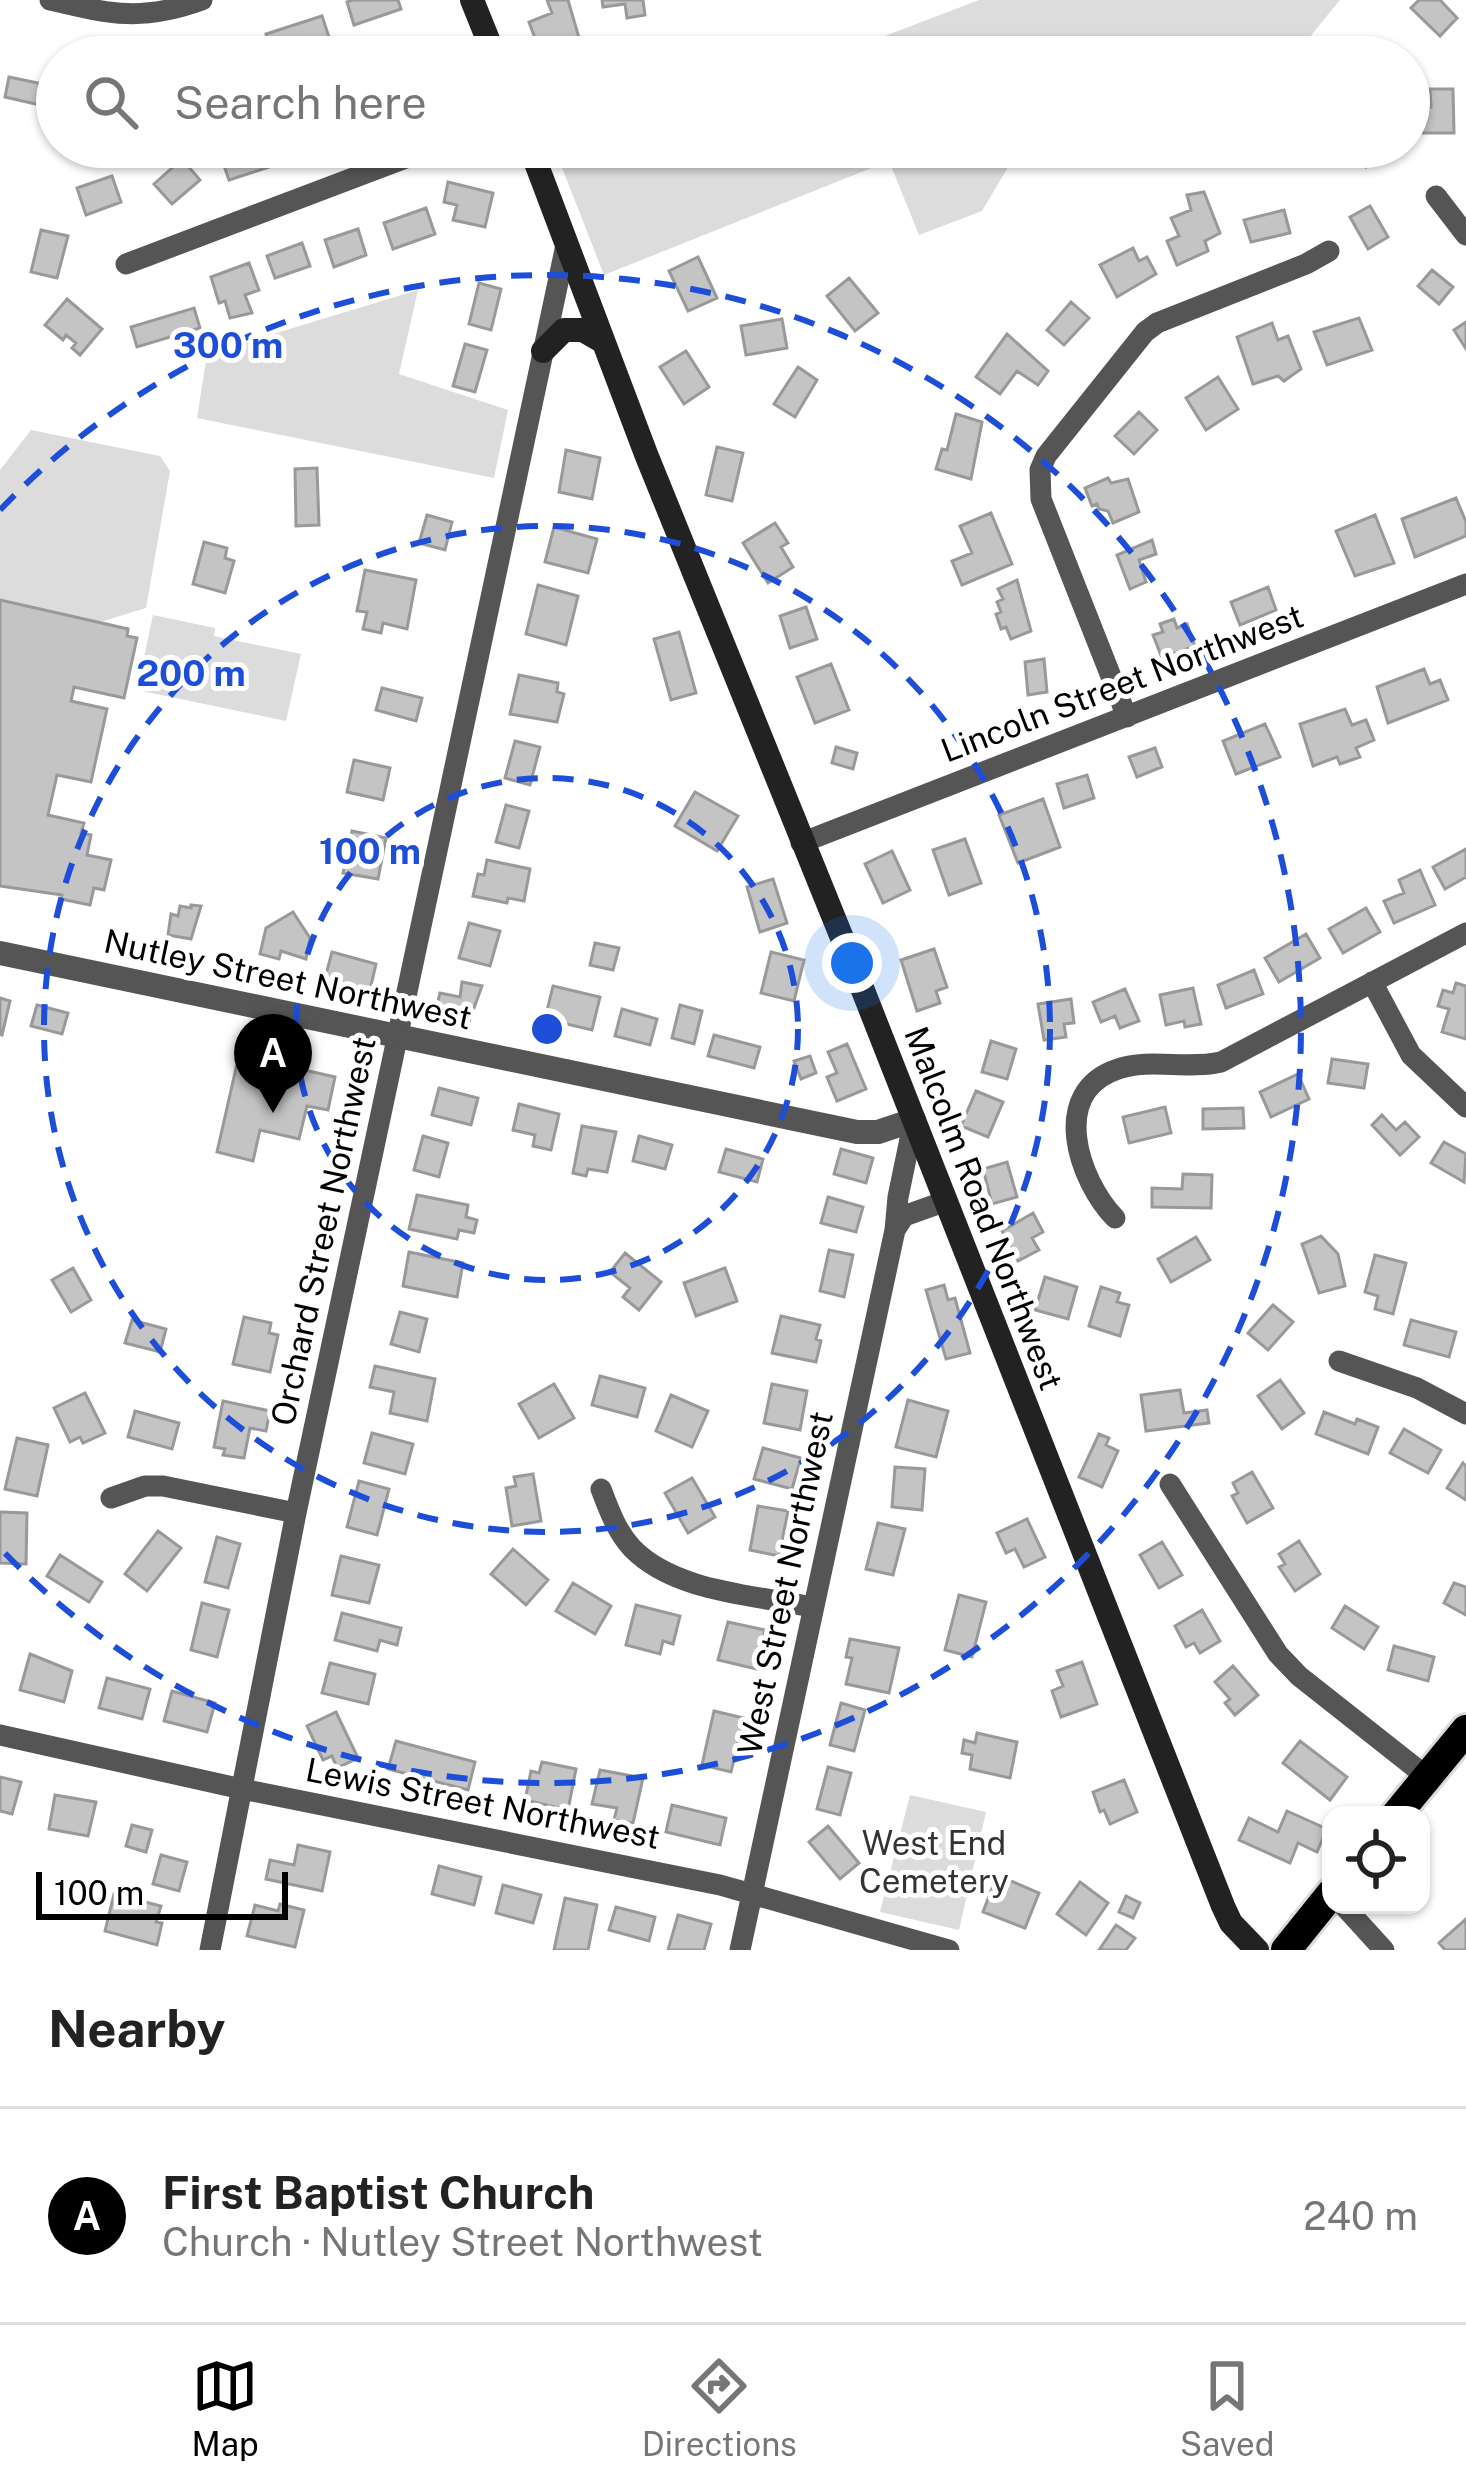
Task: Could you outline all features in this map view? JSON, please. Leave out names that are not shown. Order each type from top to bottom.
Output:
[{"type":"main road","points":[[472,0],[487,36]]},
{"type":"main road","name":"Malcolm Road Northwest","points":[[538,168],[602,341],[1222,1906],[1240,1935],[1257,1950]]},
{"type":"main road","points":[[543,351],[564,330],[583,330],[602,341]]},
{"type":"main road","points":[[1403,1806],[1466,1730]]},
{"type":"main road","points":[[1286,1950],[1322,1905]]},
{"type":"street","points":[[50,0],[126,14],[161,15],[202,0]]},
{"type":"street","points":[[126,264],[380,168]]},
{"type":"street","points":[[1436,196],[1466,236]]},
{"type":"street","name":"Orchard Street Northwest","points":[[210,1950],[296,1514],[566,244]]},
{"type":"street","points":[[1127,717],[1041,499],[1039,484],[1046,456],[1157,323],[1329,251]]},
{"type":"street","name":"Lincoln Street Northwest","points":[[801,843],[1466,584]]},
{"type":"street","points":[[1115,1219],[1092,1191],[1076,1136],[1077,1112],[1094,1083],[1122,1067],[1194,1067],[1221,1062],[1466,933]]},
{"type":"street","name":"Nutley Street Northwest","points":[[0,953],[857,1132],[878,1132],[914,1120]]},
{"type":"street","points":[[1372,982],[1411,1055],[1466,1106]]},
{"type":"street","name":"West Street Northwest","points":[[740,1950],[896,1231],[914,1120]]},
{"type":"street","points":[[896,1231],[904,1216],[946,1201]]},
{"type":"street","points":[[1339,1361],[1417,1388],[1466,1414]]},
{"type":"street","points":[[1170,1484],[1278,1654],[1427,1777]]},
{"type":"street","points":[[111,1498],[145,1486],[163,1486],[296,1514]]},
{"type":"street","points":[[601,1489],[622,1535],[650,1563],[692,1582],[812,1607]]},
{"type":"street","name":"Lewis Street Northwest","points":[[0,1735],[753,1894],[949,1950]]},
{"type":"street","points":[[1351,1914],[1384,1950]]},
{"type":"green space","points":[[979,0],[1340,0],[1311,36],[885,36]]},
{"type":"green space","points":[[562,168],[872,168],[604,275]]},
{"type":"green space","points":[[892,168],[1008,168],[982,211],[919,235]]},
{"type":"green space","points":[[418,290],[399,374],[508,410],[494,478],[197,418],[207,354]]},
{"type":"green space","points":[[31,430],[160,456],[170,471],[146,608],[0,653],[0,470]]},
{"type":"green space","points":[[153,615],[215,628],[214,636],[301,654],[286,721],[137,690]]},
{"type":"green space","name":"West End Cemetery","points":[[910,1795],[986,1812],[959,1930],[880,1912]]},
{"type":"building","points":[[398,0],[401,9],[354,25],[347,2]]},
{"type":"building","points":[[547,0],[568,0],[578,36],[534,36],[529,22],[552,13]]},
{"type":"building","points":[[602,0],[643,0],[645,15],[627,18],[625,4],[603,7]]},
{"type":"building","points":[[1419,0],[1440,0],[1457,18],[1440,36],[1411,8]]},
{"type":"building","points":[[322,16],[329,36],[267,36]]},
{"type":"building","points":[[9,77],[36,83],[36,104],[5,97]]},
{"type":"building","points":[[1430,89],[1453,89],[1454,133],[1430,133]]},
{"type":"building","points":[[172,168],[190,168],[200,180],[172,204],[154,184]]},
{"type":"building","points":[[225,168],[266,168],[229,180]]},
{"type":"building","points":[[112,176],[121,202],[86,215],[77,188]]},
{"type":"building","points":[[448,182],[493,193],[485,227],[453,220],[457,205],[444,202]]},
{"type":"building","points":[[1204,192],[1220,233],[1205,241],[1208,251],[1177,265],[1167,241],[1179,236],[1171,218],[1191,210],[1187,195]]},
{"type":"building","points":[[1370,206],[1388,237],[1368,249],[1350,217]]},
{"type":"building","points":[[426,208],[435,234],[393,249],[384,223]]},
{"type":"building","points":[[1284,210],[1290,233],[1251,242],[1244,220]]},
{"type":"building","points":[[358,229],[366,255],[334,267],[325,240]]},
{"type":"building","points":[[41,230],[68,236],[57,278],[31,272]]},
{"type":"building","points":[[302,243],[310,266],[275,278],[267,256]]},
{"type":"building","points":[[1133,248],[1139,261],[1147,257],[1156,274],[1117,297],[1100,265]]},
{"type":"building","points":[[698,257],[717,298],[688,311],[669,271]]},
{"type":"building","points":[[249,263],[259,290],[245,295],[252,313],[230,318],[225,301],[219,303],[211,277]]},
{"type":"building","points":[[1432,270],[1453,287],[1439,304],[1418,286]]},
{"type":"building","points":[[849,278],[878,313],[855,331],[827,296]]},
{"type":"building","points":[[479,283],[501,289],[491,330],[469,324]]},
{"type":"building","points":[[67,299],[102,329],[80,355],[72,348],[76,343],[66,335],[63,340],[45,325]]},
{"type":"building","points":[[1071,302],[1089,318],[1064,345],[1047,330]]},
{"type":"building","points":[[194,308],[200,328],[137,347],[131,327]]},
{"type":"building","points":[[1359,318],[1372,350],[1327,365],[1314,332]]},
{"type":"building","points":[[782,319],[787,348],[746,355],[741,326]]},
{"type":"building","points":[[1466,322],[1466,349],[1454,330]]},
{"type":"building","points":[[1272,323],[1278,340],[1288,336],[1301,369],[1284,381],[1278,376],[1253,384],[1237,337]]},
{"type":"building","points":[[1007,334],[1048,371],[1038,385],[1017,371],[1000,394],[976,377]]},
{"type":"building","points":[[465,344],[487,350],[475,392],[453,386]]},
{"type":"building","points":[[686,351],[709,387],[684,404],[660,367]]},
{"type":"building","points":[[798,367],[817,380],[795,417],[774,404]]},
{"type":"building","points":[[1218,377],[1238,409],[1206,430],[1186,398]]},
{"type":"building","points":[[1139,412],[1157,430],[1134,454],[1115,436]]},
{"type":"building","points":[[956,414],[982,422],[971,479],[936,469],[942,449],[947,450]]},
{"type":"building","points":[[717,447],[743,453],[732,501],[706,495]]},
{"type":"building","points":[[566,450],[600,458],[592,499],[559,492]]},
{"type":"building","points":[[317,468],[319,525],[296,526],[295,469]]},
{"type":"building","points":[[1108,478],[1111,483],[1128,479],[1139,512],[1113,523],[1108,511],[1092,506],[1085,488]]},
{"type":"building","points":[[1456,498],[1466,536],[1415,557],[1402,519]]},
{"type":"building","points":[[991,513],[1012,564],[962,585],[952,561],[972,553],[960,526]]},
{"type":"building","points":[[427,515],[452,522],[445,550],[419,543]]},
{"type":"building","points":[[1375,515],[1394,563],[1355,576],[1336,531]]},
{"type":"building","points":[[775,523],[788,543],[781,547],[793,567],[768,583],[743,543]]},
{"type":"building","points":[[554,527],[597,539],[588,573],[545,562]]},
{"type":"building","points":[[1152,540],[1156,554],[1139,560],[1146,582],[1130,589],[1117,555]]},
{"type":"building","points":[[204,542],[227,548],[225,558],[234,561],[225,593],[193,584]]},
{"type":"building","points":[[365,570],[416,580],[407,629],[383,623],[381,633],[363,629],[367,612],[357,611]]},
{"type":"building","points":[[1017,580],[1031,631],[1011,639],[996,614],[1001,612],[997,602],[1003,599],[998,589]]},
{"type":"building","points":[[538,585],[578,596],[566,645],[526,634]]},
{"type":"building","points":[[1268,587],[1276,610],[1240,625],[1231,602]]},
{"type":"building","points":[[0,600],[128,629],[127,636],[137,638],[124,698],[74,687],[71,701],[107,709],[91,782],[57,775],[48,815],[84,823],[81,833],[91,835],[87,855],[111,860],[104,890],[94,888],[90,905],[61,899],[62,895],[0,886]]},
{"type":"building","points":[[806,607],[817,639],[790,648],[780,616]]},
{"type":"building","points":[[1174,619],[1177,628],[1187,624],[1195,646],[1162,658],[1153,635],[1163,632],[1160,624]]},
{"type":"building","points":[[679,632],[696,693],[671,700],[654,639]]},
{"type":"building","points":[[1044,659],[1047,692],[1028,695],[1025,662]]},
{"type":"building","points":[[831,664],[849,710],[815,723],[797,677]]},
{"type":"building","points":[[1424,669],[1430,684],[1440,680],[1448,700],[1388,723],[1377,687]]},
{"type":"building","points":[[519,675],[558,683],[557,692],[564,694],[557,722],[510,714]]},
{"type":"building","points":[[382,688],[422,698],[416,721],[376,710]]},
{"type":"building","points":[[1345,709],[1352,725],[1366,720],[1374,740],[1356,748],[1360,757],[1340,764],[1337,757],[1313,766],[1300,724]]},
{"type":"building","points":[[1265,724],[1280,757],[1236,774],[1223,741]]},
{"type":"building","points":[[515,741],[540,747],[530,785],[505,778]]},
{"type":"building","points":[[836,747],[857,753],[853,769],[832,763]]},
{"type":"building","points":[[1155,748],[1162,767],[1137,777],[1129,757]]},
{"type":"building","points":[[354,760],[390,768],[383,800],[347,792]]},
{"type":"building","points":[[1087,775],[1094,798],[1064,808],[1057,784]]},
{"type":"building","points":[[695,792],[738,816],[717,851],[675,826]]},
{"type":"building","points":[[1043,799],[1060,847],[1018,863],[999,815]]},
{"type":"building","points":[[506,805],[529,811],[519,848],[496,842]]},
{"type":"building","points":[[352,831],[386,838],[378,879],[343,873]]},
{"type":"building","points":[[965,839],[981,883],[949,895],[933,850]]},
{"type":"building","points":[[1466,849],[1466,877],[1445,889],[1433,867]]},
{"type":"building","points":[[892,851],[910,890],[883,903],[865,864]]},
{"type":"building","points":[[487,860],[530,869],[524,901],[508,898],[507,903],[473,896]]},
{"type":"building","points":[[1420,870],[1435,905],[1394,923],[1384,901],[1404,893],[1399,880]]},
{"type":"building","points":[[773,879],[787,923],[760,932],[747,887]]},
{"type":"building","points":[[180,906],[201,906],[191,939],[168,935],[171,914],[178,916]]},
{"type":"building","points":[[1366,908],[1380,932],[1343,953],[1329,929]]},
{"type":"building","points":[[293,912],[310,938],[306,959],[281,951],[279,959],[260,954],[266,928]]},
{"type":"building","points":[[469,923],[500,931],[490,966],[459,958]]},
{"type":"building","points":[[1306,934],[1320,958],[1279,982],[1265,958]]},
{"type":"building","points":[[595,943],[619,948],[613,970],[590,965]]},
{"type":"building","points":[[934,949],[947,987],[936,991],[940,1003],[917,1011],[901,960]]},
{"type":"building","points":[[332,952],[376,964],[370,990],[325,978]]},
{"type":"building","points":[[771,952],[804,960],[794,1001],[761,993]]},
{"type":"building","points":[[1254,970],[1263,994],[1226,1008],[1218,985]]},
{"type":"building","points":[[462,982],[482,986],[469,1022],[435,1014],[440,993],[460,997]]},
{"type":"building","points":[[1456,983],[1466,986],[1466,1039],[1442,1032],[1449,1009],[1438,1006],[1443,990],[1453,993]]},
{"type":"building","points":[[553,986],[600,997],[592,1030],[545,1019]]},
{"type":"building","points":[[1193,988],[1201,1024],[1166,1025],[1160,995]]},
{"type":"building","points":[[1125,989],[1139,1021],[1120,1028],[1115,1016],[1101,1022],[1093,1002]]},
{"type":"building","points":[[0,998],[10,1001],[2,1035],[0,1034]]},
{"type":"building","points":[[1071,999],[1074,1023],[1064,1024],[1066,1037],[1044,1040],[1038,1004]]},
{"type":"building","points":[[37,1005],[68,1013],[62,1034],[31,1026]]},
{"type":"building","points":[[680,1005],[702,1011],[694,1044],[672,1038]]},
{"type":"building","points":[[622,1009],[657,1019],[650,1045],[615,1036]]},
{"type":"building","points":[[714,1035],[760,1047],[754,1068],[708,1056]]},
{"type":"building","points":[[991,1041],[1016,1049],[1007,1079],[982,1072]]},
{"type":"building","points":[[847,1044],[866,1089],[837,1101],[827,1077],[837,1073],[828,1052]]},
{"type":"building","points":[[239,1055],[335,1077],[328,1110],[307,1106],[299,1139],[260,1130],[253,1161],[217,1152]]},
{"type":"building","points":[[810,1056],[816,1073],[801,1079],[794,1061]]},
{"type":"building","points":[[1332,1059],[1368,1064],[1364,1088],[1328,1083]]},
{"type":"building","points":[[1298,1074],[1309,1099],[1271,1117],[1260,1092]]},
{"type":"building","points":[[439,1088],[478,1098],[471,1125],[432,1115]]},
{"type":"building","points":[[976,1091],[1003,1102],[988,1137],[961,1126]]},
{"type":"building","points":[[519,1104],[559,1114],[551,1150],[533,1146],[535,1135],[513,1130]]},
{"type":"building","points":[[1165,1107],[1171,1133],[1129,1143],[1123,1117]]},
{"type":"building","points":[[1243,1108],[1244,1128],[1203,1129],[1203,1109]]},
{"type":"building","points":[[1382,1115],[1396,1130],[1405,1122],[1419,1137],[1400,1155],[1372,1125]]},
{"type":"building","points":[[582,1126],[616,1132],[607,1172],[573,1173]]},
{"type":"building","points":[[423,1136],[448,1143],[439,1177],[414,1170]]},
{"type":"building","points":[[639,1136],[672,1145],[665,1169],[633,1161]]},
{"type":"building","points":[[1444,1142],[1466,1154],[1464,1182],[1431,1163]]},
{"type":"building","points":[[726,1149],[763,1159],[757,1182],[719,1172]]},
{"type":"building","points":[[841,1149],[873,1158],[866,1183],[834,1174]]},
{"type":"building","points":[[1007,1162],[1017,1197],[992,1204],[983,1169]]},
{"type":"building","points":[[1183,1174],[1212,1175],[1211,1208],[1152,1207],[1152,1188],[1182,1189]]},
{"type":"building","points":[[417,1195],[468,1205],[466,1217],[477,1220],[474,1233],[459,1230],[457,1239],[409,1229]]},
{"type":"building","points":[[828,1197],[863,1207],[856,1232],[821,1223]]},
{"type":"building","points":[[1033,1213],[1043,1232],[1032,1238],[1039,1250],[1018,1261],[1002,1231]]},
{"type":"building","points":[[1321,1236],[1338,1254],[1345,1286],[1319,1293],[1302,1244]]},
{"type":"building","points":[[1196,1237],[1210,1260],[1171,1282],[1158,1259]]},
{"type":"building","points":[[829,1250],[853,1255],[844,1297],[820,1291]]},
{"type":"building","points":[[409,1252],[463,1263],[457,1297],[403,1286]]},
{"type":"building","points":[[625,1253],[661,1282],[639,1310],[623,1297],[630,1288],[610,1272]]},
{"type":"building","points":[[1375,1255],[1406,1263],[1393,1314],[1375,1309],[1378,1296],[1365,1292]]},
{"type":"building","points":[[73,1268],[91,1300],[71,1312],[52,1280]]},
{"type":"building","points":[[725,1268],[737,1301],[696,1316],[684,1283]]},
{"type":"building","points":[[1045,1277],[1077,1287],[1068,1319],[1035,1310]]},
{"type":"building","points":[[944,1285],[948,1300],[955,1298],[970,1353],[946,1359],[926,1290]]},
{"type":"building","points":[[1101,1287],[1120,1293],[1117,1302],[1129,1305],[1120,1336],[1089,1326]]},
{"type":"building","points":[[1273,1305],[1293,1322],[1268,1350],[1248,1333]]},
{"type":"building","points":[[400,1312],[427,1319],[419,1352],[391,1344]]},
{"type":"building","points":[[781,1316],[820,1325],[816,1362],[772,1353]]},
{"type":"building","points":[[244,1317],[271,1323],[269,1333],[278,1335],[270,1372],[233,1364]]},
{"type":"building","points":[[132,1320],[166,1329],[160,1352],[125,1343]]},
{"type":"building","points":[[1411,1320],[1456,1332],[1449,1357],[1404,1345]]},
{"type":"building","points":[[375,1366],[435,1379],[427,1421],[390,1413],[394,1392],[370,1387]]},
{"type":"building","points":[[600,1376],[645,1388],[637,1417],[592,1405]]},
{"type":"building","points":[[1280,1380],[1304,1413],[1282,1429],[1258,1396]]},
{"type":"building","points":[[554,1384],[574,1418],[539,1438],[519,1404]]},
{"type":"building","points":[[772,1384],[807,1391],[800,1430],[764,1423]]},
{"type":"building","points":[[1180,1390],[1184,1413],[1207,1410],[1209,1423],[1146,1431],[1141,1395]]},
{"type":"building","points":[[85,1393],[105,1433],[83,1443],[80,1437],[70,1442],[54,1408]]},
{"type":"building","points":[[671,1395],[708,1411],[692,1447],[656,1431]]},
{"type":"building","points":[[908,1400],[948,1411],[936,1457],[896,1447]]},
{"type":"building","points":[[223,1401],[270,1411],[266,1431],[250,1428],[244,1458],[223,1455],[225,1449],[214,1447]]},
{"type":"building","points":[[135,1411],[179,1423],[172,1449],[128,1437]]},
{"type":"building","points":[[1324,1412],[1378,1427],[1368,1454],[1316,1434]]},
{"type":"building","points":[[1404,1429],[1441,1450],[1428,1473],[1390,1453]]},
{"type":"building","points":[[372,1433],[413,1444],[405,1474],[364,1463]]},
{"type":"building","points":[[1099,1434],[1109,1438],[1106,1445],[1118,1451],[1102,1487],[1079,1477]]},
{"type":"building","points":[[17,1438],[48,1445],[37,1496],[5,1489]]},
{"type":"building","points":[[763,1448],[801,1458],[792,1489],[754,1479]]},
{"type":"building","points":[[1463,1463],[1466,1466],[1466,1500],[1447,1488]]},
{"type":"building","points":[[895,1467],[925,1469],[922,1510],[892,1507]]},
{"type":"building","points":[[1252,1472],[1273,1508],[1247,1523],[1232,1496],[1238,1493],[1233,1483]]},
{"type":"building","points":[[533,1474],[541,1521],[512,1526],[506,1488],[516,1486],[514,1477]]},
{"type":"building","points":[[692,1478],[715,1517],[688,1533],[665,1493]]},
{"type":"building","points":[[359,1481],[389,1489],[377,1535],[347,1527]]},
{"type":"building","points":[[758,1506],[788,1511],[779,1556],[750,1550]]},
{"type":"building","points":[[0,1512],[27,1513],[26,1564],[0,1563]]},
{"type":"building","points":[[1027,1519],[1045,1557],[1024,1567],[1015,1549],[1006,1553],[997,1533]]},
{"type":"building","points":[[878,1523],[905,1529],[893,1575],[866,1569]]},
{"type":"building","points":[[158,1531],[181,1548],[147,1591],[125,1574]]},
{"type":"building","points":[[217,1537],[240,1544],[228,1588],[205,1582]]},
{"type":"building","points":[[1299,1541],[1320,1574],[1295,1591],[1279,1567],[1285,1564],[1279,1554]]},
{"type":"building","points":[[1162,1542],[1182,1575],[1159,1588],[1140,1555]]},
{"type":"building","points":[[513,1549],[548,1580],[526,1605],[491,1574]]},
{"type":"building","points":[[60,1555],[102,1582],[89,1602],[47,1576]]},
{"type":"building","points":[[341,1556],[379,1565],[369,1603],[332,1595]]},
{"type":"building","points":[[573,1583],[611,1606],[595,1634],[556,1611]]},
{"type":"building","points":[[1454,1583],[1466,1587],[1466,1615],[1444,1603]]},
{"type":"building","points":[[959,1595],[986,1602],[972,1657],[945,1650]]},
{"type":"building","points":[[202,1603],[229,1610],[217,1657],[191,1650]]},
{"type":"building","points":[[636,1605],[680,1616],[673,1644],[663,1641],[660,1654],[626,1645]]},
{"type":"building","points":[[1345,1606],[1378,1627],[1364,1649],[1332,1628]]},
{"type":"building","points":[[1202,1610],[1220,1641],[1200,1653],[1194,1643],[1186,1647],[1175,1626]]},
{"type":"building","points":[[342,1613],[401,1628],[397,1645],[380,1640],[377,1651],[335,1640]]},
{"type":"building","points":[[728,1622],[765,1630],[756,1669],[718,1660]]},
{"type":"building","points":[[850,1639],[899,1648],[889,1693],[846,1684],[852,1658],[846,1657]]},
{"type":"building","points":[[1394,1646],[1434,1657],[1428,1681],[1388,1670]]},
{"type":"building","points":[[30,1654],[72,1671],[64,1702],[20,1690]]},
{"type":"building","points":[[1082,1662],[1097,1704],[1061,1717],[1052,1691],[1063,1686],[1057,1671]]},
{"type":"building","points":[[330,1663],[375,1674],[368,1704],[322,1693]]},
{"type":"building","points":[[1233,1666],[1258,1695],[1235,1715],[1225,1703],[1230,1699],[1215,1682]]},
{"type":"building","points":[[107,1678],[150,1689],[142,1719],[99,1708]]},
{"type":"building","points":[[172,1691],[215,1703],[207,1732],[164,1721]]},
{"type":"building","points":[[841,1703],[865,1710],[854,1751],[830,1745]]},
{"type":"building","points":[[714,1711],[744,1718],[731,1772],[702,1765]]},
{"type":"building","points":[[336,1712],[358,1758],[337,1768],[332,1756],[323,1760],[307,1726]]},
{"type":"building","points":[[977,1733],[1017,1742],[1010,1778],[970,1769],[972,1755],[962,1753],[964,1740],[975,1743]]},
{"type":"building","points":[[396,1741],[475,1762],[468,1790],[388,1769]]},
{"type":"building","points":[[1300,1741],[1347,1777],[1330,1800],[1283,1763]]},
{"type":"building","points":[[542,1762],[576,1769],[568,1810],[525,1800],[531,1771],[539,1773]]},
{"type":"building","points":[[828,1767],[851,1773],[840,1815],[817,1809]]},
{"type":"building","points":[[600,1770],[643,1778],[633,1823],[614,1820],[617,1808],[592,1804]]},
{"type":"building","points":[[0,1777],[21,1782],[12,1814],[0,1811]]},
{"type":"building","points":[[1124,1780],[1137,1812],[1110,1824],[1093,1792]]},
{"type":"building","points":[[55,1795],[96,1802],[88,1836],[49,1829]]},
{"type":"building","points":[[672,1805],[726,1818],[720,1845],[666,1832]]},
{"type":"building","points":[[1287,1811],[1322,1827],[1322,1840],[1317,1852],[1298,1843],[1290,1863],[1239,1840],[1249,1818],[1278,1832]]},
{"type":"building","points":[[132,1825],[152,1830],[146,1852],[126,1846]]},
{"type":"building","points":[[828,1826],[859,1863],[840,1879],[809,1842]]},
{"type":"building","points":[[298,1845],[330,1852],[322,1891],[266,1879],[270,1860],[294,1865]]},
{"type":"building","points":[[161,1855],[187,1862],[179,1891],[153,1884]]},
{"type":"building","points":[[439,1866],[481,1877],[474,1905],[432,1894]]},
{"type":"building","points":[[997,1875],[1039,1893],[1025,1928],[983,1912]]},
{"type":"building","points":[[1080,1882],[1108,1903],[1086,1935],[1057,1914]]},
{"type":"building","points":[[503,1885],[541,1895],[533,1923],[496,1913]]},
{"type":"building","points":[[114,1894],[161,1906],[157,1945],[105,1931]]},
{"type":"building","points":[[1126,1896],[1140,1903],[1133,1918],[1119,1912]]},
{"type":"building","points":[[565,1898],[597,1905],[588,1950],[554,1950]]},
{"type":"building","points":[[280,1904],[304,1910],[295,1947],[247,1936],[255,1905],[278,1911]]},
{"type":"building","points":[[616,1907],[655,1917],[649,1941],[609,1930]]},
{"type":"building","points":[[678,1915],[711,1924],[704,1950],[668,1950]]},
{"type":"building","points":[[1466,1919],[1466,1950],[1445,1950],[1439,1943]]},
{"type":"building","points":[[1116,1925],[1135,1938],[1126,1950],[1099,1950]]},
{"type":"place","name":"First Baptist Church","points":[[273,1113]]}]
